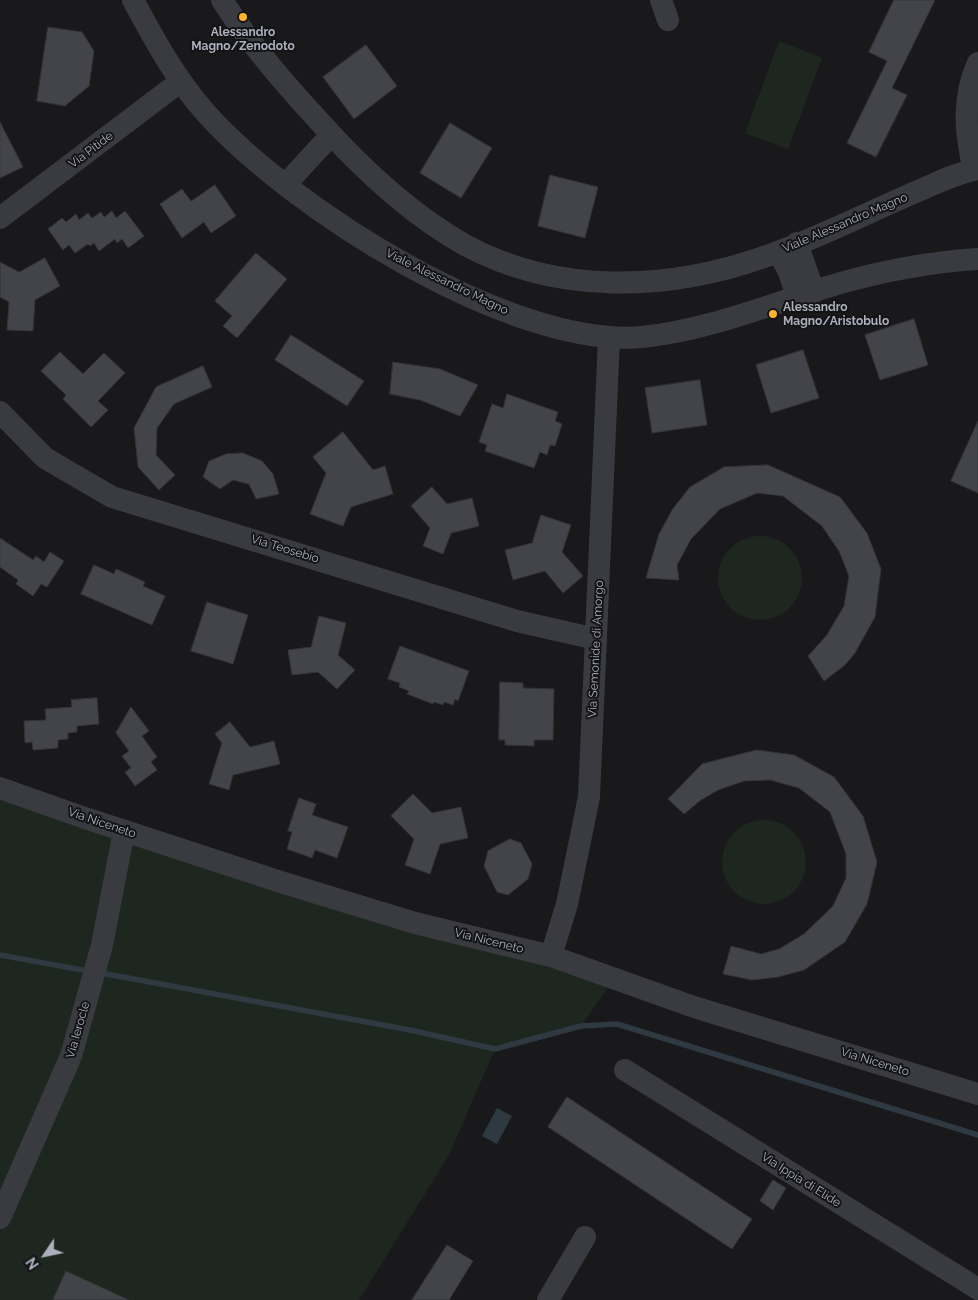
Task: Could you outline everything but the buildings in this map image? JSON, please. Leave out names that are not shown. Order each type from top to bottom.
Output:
[{"type":"street","name":"Viale Alessandro Magno","points":[[133,0],[166,60],[181,81],[219,127],[285,185],[363,238],[476,298],[549,326],[609,338],[642,337],[734,318],[805,295],[921,265],[978,259]]},
{"type":"street","name":"Viale Alessandro Magno","points":[[222,0],[268,64],[331,135],[393,193],[441,230],[475,250],[546,274],[585,282],[652,283],[714,271],[787,248],[946,180],[976,170]]},
{"type":"street","points":[[976,170],[968,139],[966,106],[978,63]]},
{"type":"street","name":"Via Pitide","points":[[0,218],[181,81]]},
{"type":"street","points":[[285,185],[331,135]]},
{"type":"street","points":[[787,248],[805,295]]},
{"type":"street","name":"Via Semonide di Amorgo","points":[[551,956],[567,904],[590,797],[609,338]]},
{"type":"street","name":"Via Teosebio","points":[[0,412],[45,458],[112,497],[518,620],[596,639]]},
{"type":"street","name":"Via Niceneto","points":[[0,788],[124,831],[415,923],[551,956],[694,1007],[978,1094]]},
{"type":"street","name":"Via Ierocle","points":[[0,1218],[71,1056],[102,945],[124,831]]},
{"type":"street","name":"Via Ippia di Elide","points":[[625,1070],[978,1289]]},
{"type":"street","points":[[548,1300],[585,1237]]},
{"type":"shaded area","points":[[779,41],[822,58],[788,149],[745,133]]},
{"type":"shaded area","points":[[752,536],[768,536],[784,543],[795,554],[802,570],[799,594],[790,608],[784,613],[768,620],[752,620],[736,613],[725,602],[718,586],[718,570],[725,554],[736,543]]},
{"type":"shaded area","points":[[0,788],[614,979],[581,1026],[495,1049],[449,1155],[359,1300],[0,1300]]},
{"type":"shaded area","points":[[756,820],[772,820],[788,827],[799,838],[806,854],[803,878],[794,892],[788,897],[772,904],[756,904],[740,897],[729,886],[722,870],[722,854],[729,838],[740,827]]},
{"type":"shaded area","points":[[497,1108],[512,1116],[497,1144],[482,1136]]},
{"type":"waterway","points":[[0,955],[88,971]]},
{"type":"waterway","points":[[101,973],[410,1030],[495,1049],[581,1026],[617,1024],[978,1135]]},
{"type":"place","name":"Alessandro Magno/Zenodoto","points":[[243,17]]},
{"type":"place","name":"Alessandro Magno/Aristobulo","points":[[773,314]]}]
